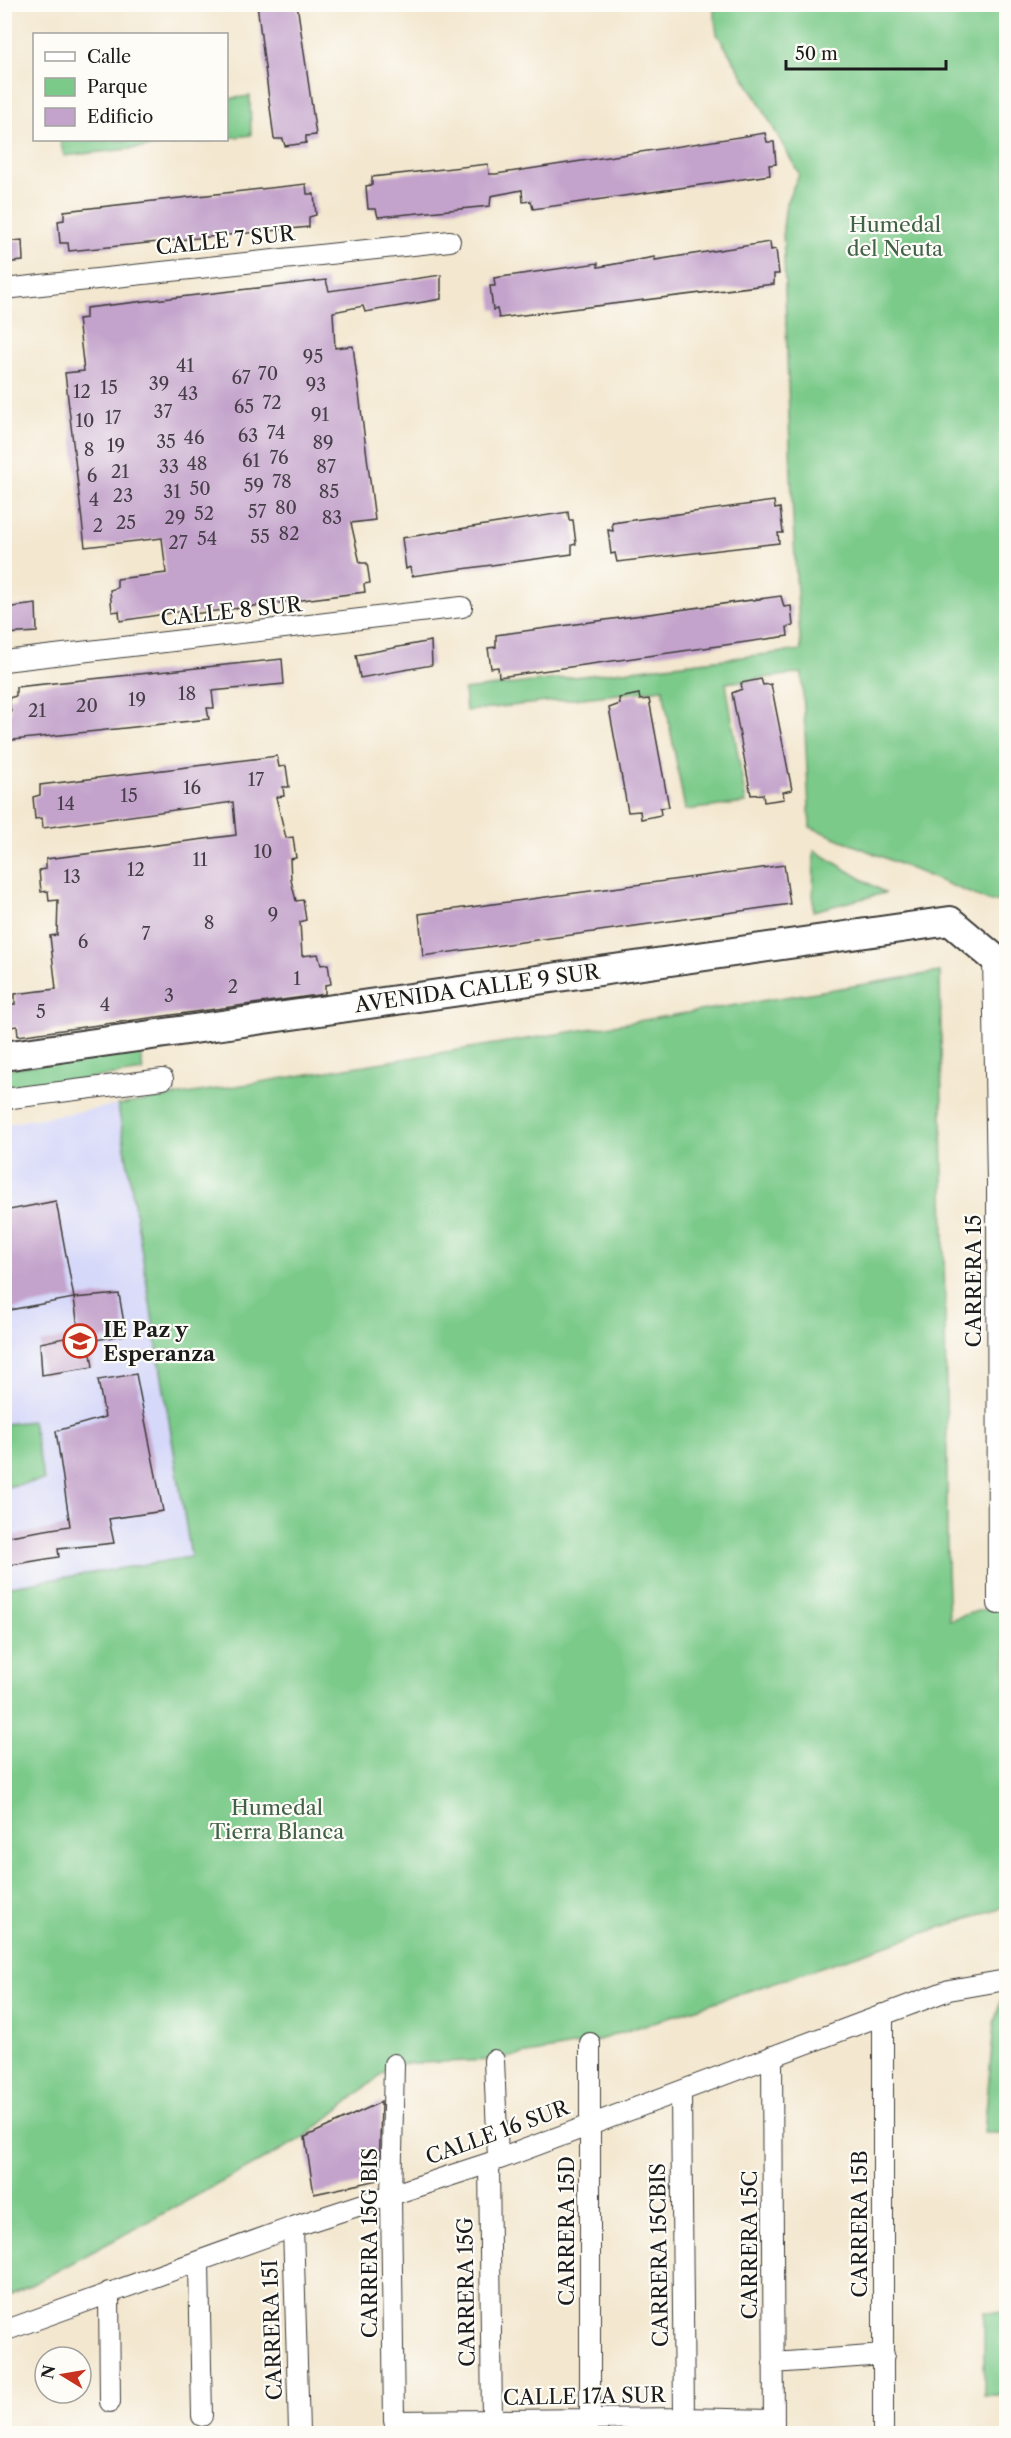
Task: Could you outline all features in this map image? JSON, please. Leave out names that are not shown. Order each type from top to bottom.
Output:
[{"type":"street","name":"CALLE 7 SUR","points":[[4,288],[450,241]]},
{"type":"street","name":"CALLE 8 SUR","points":[[4,661],[462,607]]},
{"type":"street","name":"AVENIDA CALLE 9 SUR","points":[[4,1056],[950,921],[1000,962]]},
{"type":"street","name":"CARRERA 15","points":[[998,1604],[1002,1183],[1000,962]]},
{"type":"street","points":[[4,1099],[162,1078]]},
{"type":"street","name":"CALLE 16 SUR","points":[[4,2331],[109,2292],[199,2263],[293,2227],[391,2197],[493,2161],[949,1990],[1006,1980]]},
{"type":"street","name":"CARRERA 15B","points":[[882,2433],[884,2355],[883,2014]]},
{"type":"street","name":"CARRERA 15D","points":[[590,2043],[590,2419]]},
{"type":"street","name":"CARRERA 15C","points":[[772,2056],[774,2427]]},
{"type":"street","name":"CARRERA 15G","points":[[492,2421],[495,2060]]},
{"type":"street","name":"CARRERA 15G BIS","points":[[394,2064],[391,2197],[394,2421]]},
{"type":"street","name":"CARRERA 15CBIS","points":[[681,2092],[684,2418]]},
{"type":"street","name":"CARRERA 15I","points":[[293,2227],[299,2431]]},
{"type":"street","points":[[199,2263],[201,2416]]},
{"type":"street","points":[[109,2292],[110,2402]]},
{"type":"street","points":[[774,2363],[884,2355]]},
{"type":"street","name":"CALLE 17A SUR","points":[[394,2421],[452,2427],[492,2421],[684,2418],[774,2427]]},
{"type":"shaded area","name":"IE Paz y Esperanza","points":[[118,1105],[191,1557],[5,1587],[5,1124]]},
{"type":"green space","name":"Humedal del Neuta","points":[[713,5],[1006,5],[1006,900],[991,902],[810,827],[802,673],[726,683],[746,803],[685,810],[663,689],[466,711],[464,690],[801,650],[792,492],[783,228],[786,203],[799,174],[756,97],[717,34]]},
{"type":"green space","points":[[250,96],[251,135],[228,138],[228,99]]},
{"type":"green space","points":[[60,141],[205,141],[64,156]]},
{"type":"green space","points":[[814,850],[885,893],[813,911]]},
{"type":"green space","name":"Humedal Tierra Blanca","points":[[940,972],[949,1620],[1006,1602],[1006,1906],[590,2043],[494,2060],[394,2064],[305,2137],[5,2299],[5,1587],[191,1557],[118,1105]]},
{"type":"green space","points":[[140,1051],[143,1071],[5,1090],[4,1069]]},
{"type":"green space","points":[[32,1421],[44,1480],[5,1487],[5,1424]]},
{"type":"green space","points":[[1001,2000],[1006,2000],[1006,2133],[984,2133],[994,2024]]},
{"type":"green space","points":[[984,2312],[1006,2312],[1006,2395],[984,2395]]},
{"type":"building","points":[[257,4],[297,4],[316,135],[306,136],[306,143],[285,146],[283,139],[274,139]]},
{"type":"building","points":[[765,133],[767,142],[774,142],[776,164],[769,165],[770,175],[533,209],[531,201],[523,202],[522,190],[491,196],[490,206],[378,217],[376,209],[368,209],[366,186],[372,185],[372,177],[488,164],[489,174],[496,174]]},
{"type":"building","points":[[306,184],[307,194],[314,194],[316,215],[309,217],[309,227],[69,251],[68,243],[60,243],[58,221],[64,220],[64,211]]},
{"type":"building","points":[[22,240],[23,261],[4,263],[4,242]]},
{"type":"building","points":[[770,242],[771,250],[776,249],[779,274],[774,274],[774,284],[499,318],[497,309],[493,310],[490,286],[495,286],[494,278],[598,263],[598,267],[655,257],[655,260]]},
{"type":"building","points":[[441,275],[441,299],[365,312],[363,306],[333,312],[335,348],[353,346],[375,520],[351,523],[360,563],[367,563],[370,583],[364,584],[365,592],[185,615],[184,611],[120,621],[119,611],[112,612],[110,590],[117,588],[117,579],[166,573],[162,538],[85,547],[65,373],[84,371],[78,319],[86,318],[86,308],[326,280],[329,291]]},
{"type":"building","points":[[774,501],[775,509],[780,508],[783,533],[778,533],[779,543],[617,562],[615,553],[611,554],[608,530],[613,531],[612,523]]},
{"type":"building","points":[[568,512],[569,520],[573,520],[576,544],[572,545],[572,554],[412,576],[410,567],[406,569],[402,538]]},
{"type":"building","points":[[781,596],[784,607],[791,606],[793,626],[787,627],[788,636],[499,677],[498,667],[491,668],[488,648],[496,647],[496,635]]},
{"type":"building","points":[[36,604],[37,632],[4,634],[4,608]]},
{"type":"building","points":[[431,641],[432,665],[360,678],[356,655]]},
{"type":"building","points":[[282,659],[284,684],[212,691],[214,708],[207,708],[209,719],[4,741],[4,713],[11,713],[9,698],[16,696],[16,687]]},
{"type":"building","points":[[761,679],[763,685],[771,684],[792,790],[783,792],[784,799],[764,802],[763,794],[751,795],[732,693],[742,689],[741,683]]},
{"type":"building","points":[[639,694],[640,700],[649,699],[669,807],[660,808],[661,815],[641,819],[640,811],[628,812],[609,708],[620,704],[619,698]]},
{"type":"building","points":[[277,756],[279,767],[286,766],[289,787],[283,787],[284,796],[276,797],[286,838],[293,837],[296,858],[290,859],[291,880],[296,901],[303,900],[306,920],[300,922],[302,956],[318,954],[321,965],[328,964],[331,984],[325,985],[325,994],[18,1036],[17,1026],[10,1027],[8,1005],[15,1004],[15,994],[56,989],[50,936],[57,935],[58,900],[49,901],[48,891],[41,892],[39,870],[46,869],[46,859],[236,835],[233,802],[43,828],[42,818],[35,819],[33,797],[40,795],[40,785]]},
{"type":"building","points":[[784,865],[790,904],[423,956],[419,914]]},
{"type":"building","points":[[56,1201],[74,1298],[4,1311],[4,1211]]},
{"type":"building","points":[[119,1294],[126,1335],[89,1341],[93,1367],[42,1375],[40,1343],[79,1335],[74,1298]]},
{"type":"building","points":[[136,1374],[163,1511],[109,1519],[114,1543],[58,1549],[59,1557],[4,1566],[4,1537],[70,1526],[56,1431],[105,1417],[98,1380]]},
{"type":"building","points":[[381,2102],[379,2180],[314,2194],[305,2137]]},
{"type":"place","name":"IE Paz y Esperanza","points":[[80,1341]]}]
